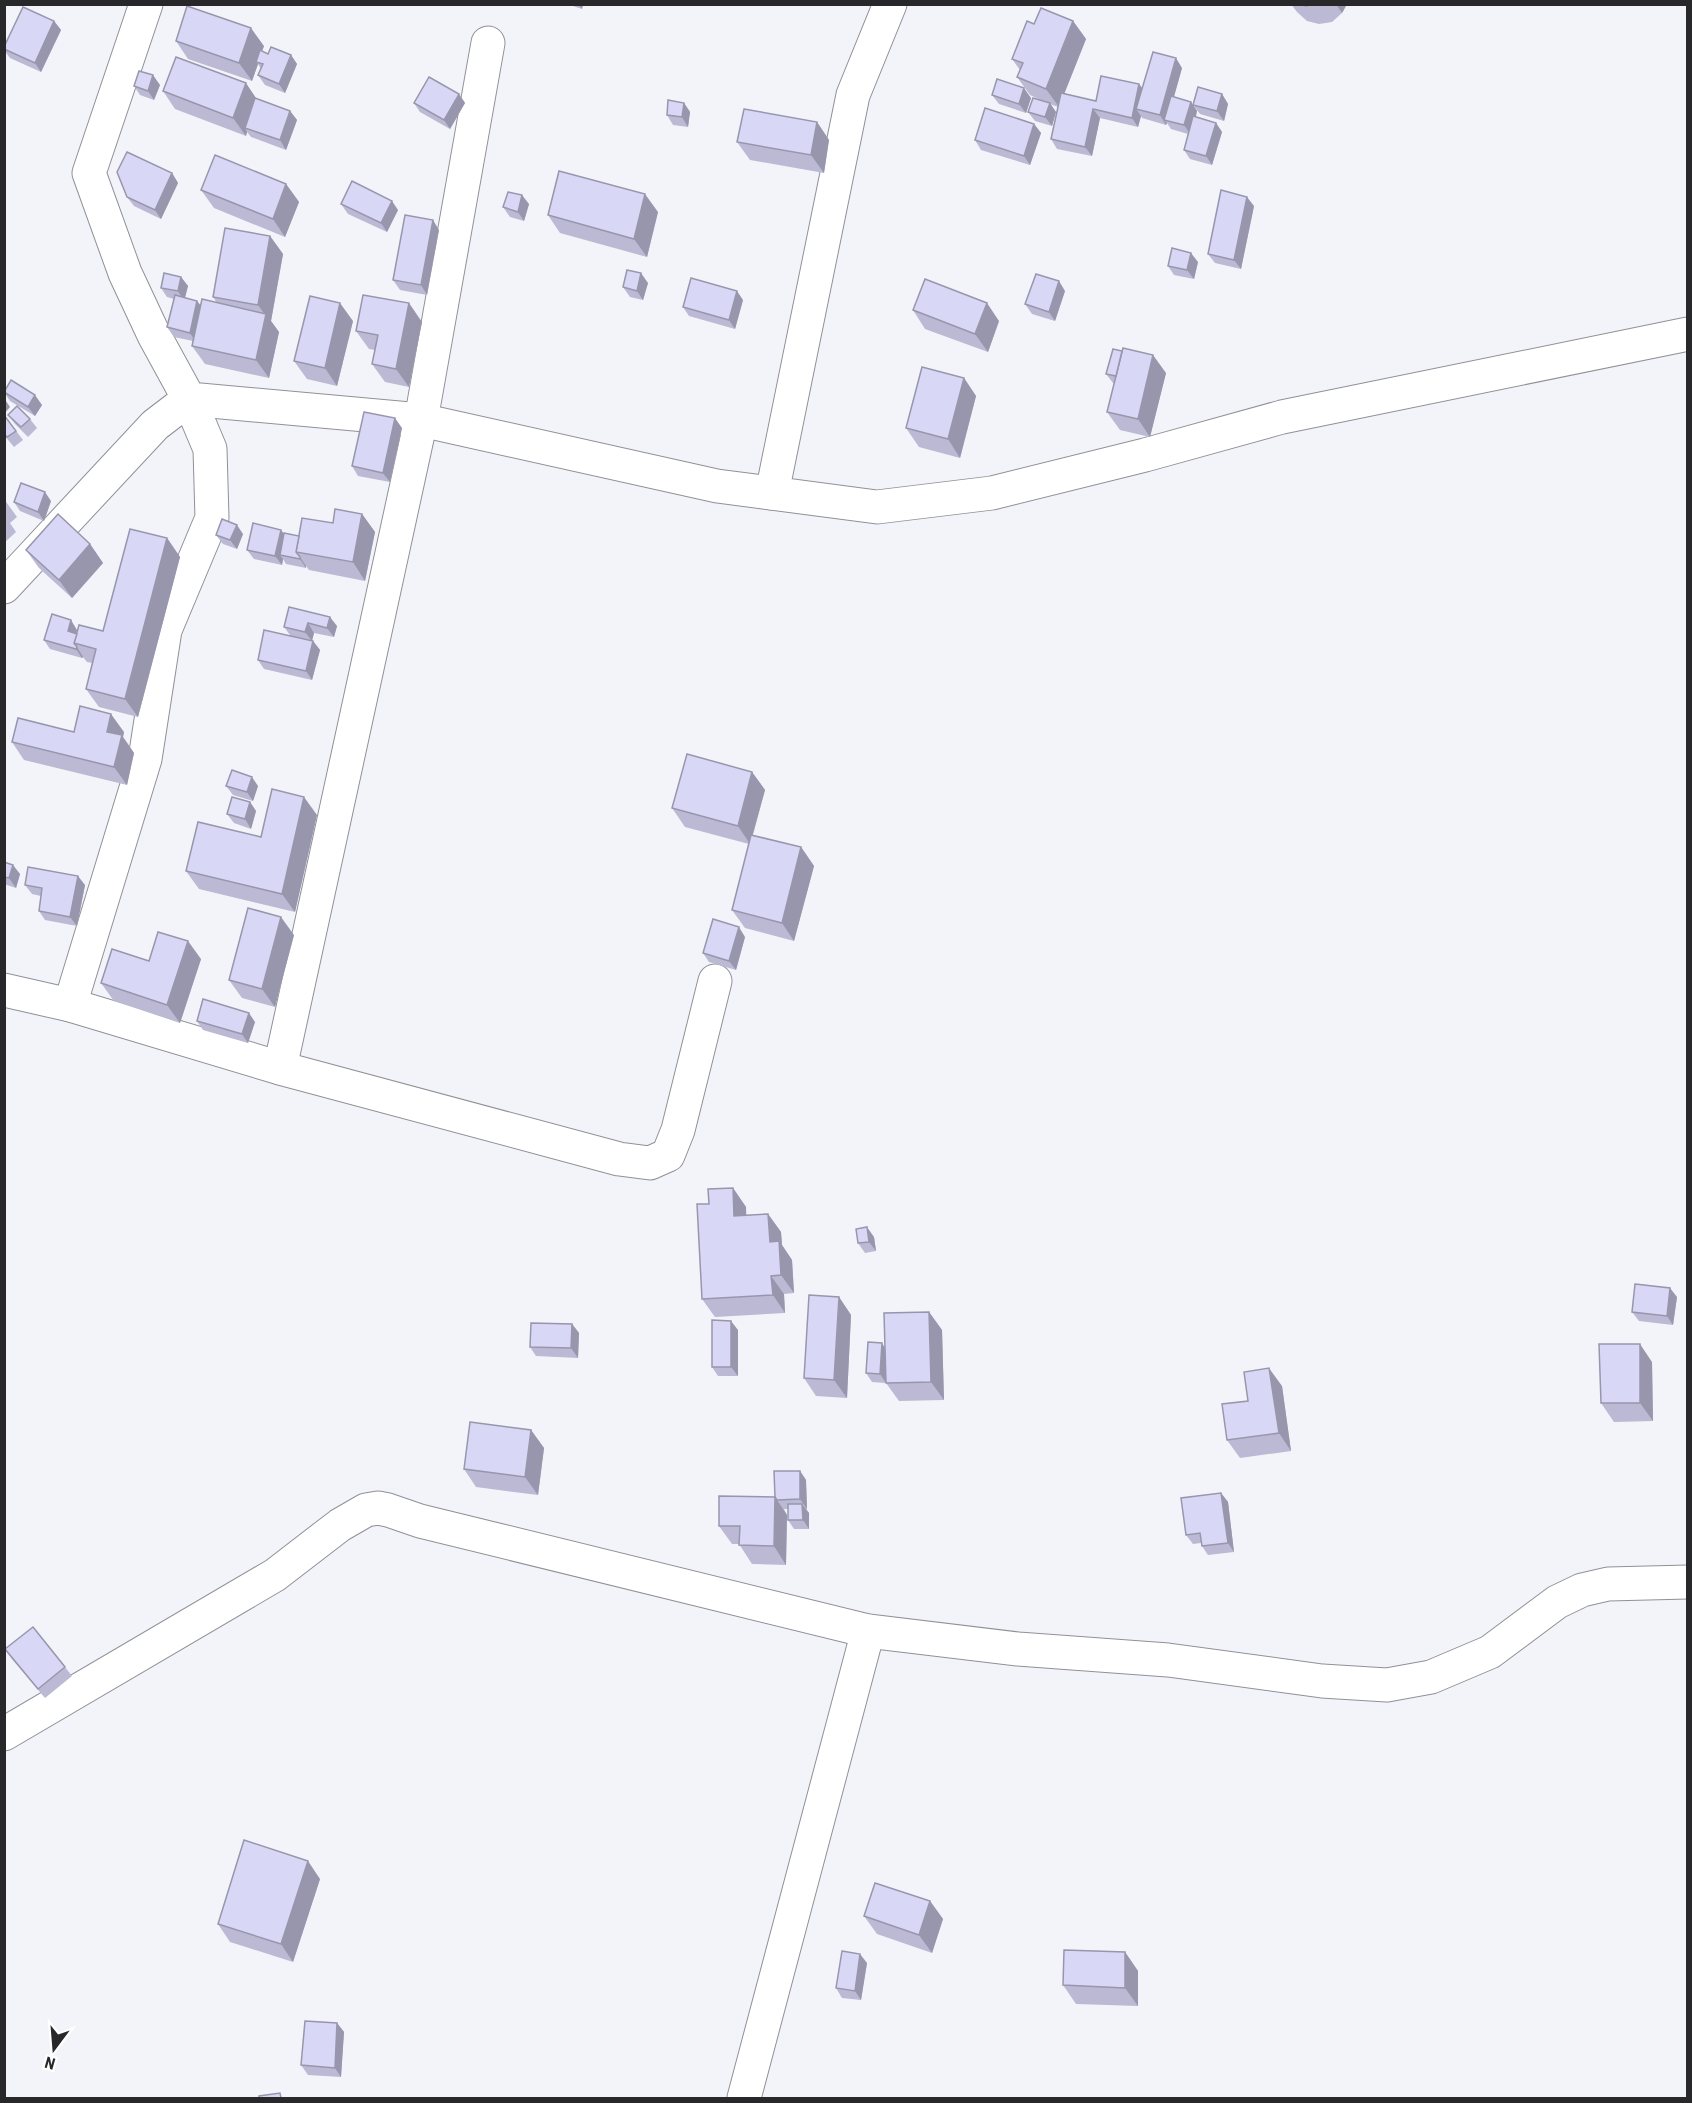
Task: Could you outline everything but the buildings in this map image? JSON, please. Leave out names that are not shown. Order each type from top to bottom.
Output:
[{"type":"street","points":[[70,1005],[145,759],[165,630],[212,518],[210,449],[189,399],[154,335],[125,273],[89,173],[146,4]]},
{"type":"street","points":[[772,493],[853,95],[890,4]]},
{"type":"street","points":[[280,1068],[421,420],[488,43]]},
{"type":"street","points":[[4,587],[155,425],[189,399],[421,420],[717,486],[877,507],[992,493],[1282,417],[1688,334]]},
{"type":"street","points":[[4,990],[70,1005],[280,1068],[619,1159],[650,1163],[668,1155],[678,1130],[715,981]]},
{"type":"street","points":[[4,1734],[275,1575],[340,1525],[366,1510],[378,1508],[420,1521],[868,1631],[1018,1649],[1168,1660],[1323,1681],[1387,1685],[1431,1677],[1490,1652],[1557,1602],[1582,1590],[1608,1584],[1688,1582]]},
{"type":"street","points":[[744,2098],[868,1631]]}]
